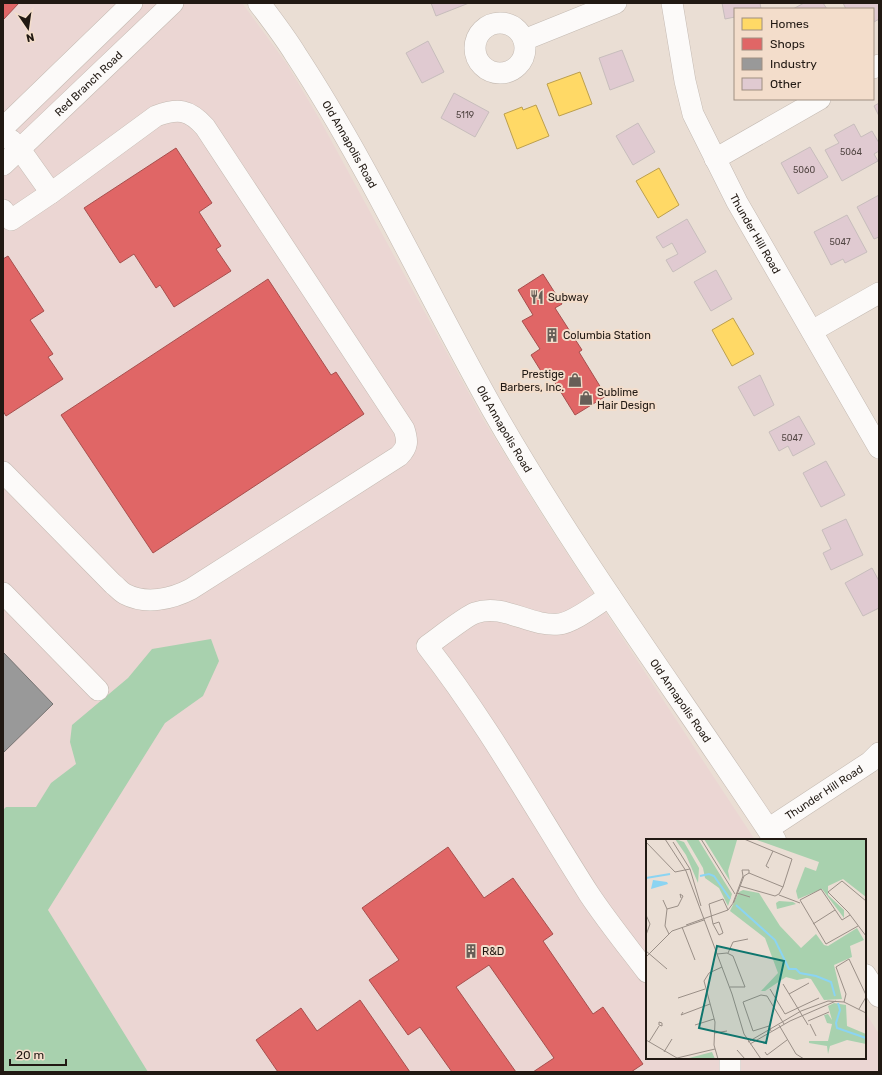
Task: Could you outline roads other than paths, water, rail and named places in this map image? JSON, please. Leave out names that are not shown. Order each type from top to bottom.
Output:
[{"type":"main road","name":"Old Annapolis Road","points":[[259,3],[296,55],[331,113],[494,412],[610,596],[772,834]]},
{"type":"main road","points":[[866,976],[879,996]]},
{"type":"street","points":[[3,128],[132,3]]},
{"type":"street","name":"Red Branch Road","points":[[3,165],[19,148],[173,3]]},
{"type":"street","points":[[524,40],[616,3]]},
{"type":"street","name":"Thunder Hill Road","points":[[672,3],[685,81],[693,114],[737,202],[879,448]]},
{"type":"street","points":[[715,159],[818,100]]},
{"type":"street","points":[[3,210],[10,220],[51,193],[156,116],[169,111],[182,110],[195,116],[205,127],[404,428],[408,438],[406,448],[399,456],[191,589],[177,596],[162,599],[145,599],[125,594],[3,472]]},
{"type":"street","points":[[3,132],[19,148],[51,193]]},
{"type":"street","points":[[812,332],[879,293]]},
{"type":"street","points":[[3,593],[98,690]]},
{"type":"street","points":[[610,596],[581,615],[560,624],[543,623],[492,610],[474,613],[427,646],[456,683],[590,896],[646,971]]},
{"type":"street","name":"Thunder Hill Road","points":[[772,834],[870,762],[879,753]]},
{"type":"street","points":[[730,1059],[730,1072]]},
{"type":"place","name":"Subway","points":[[537,297]]},
{"type":"place","name":"Columbia Station","points":[[552,335]]},
{"type":"place","name":"Prestige Barbers, Inc.","points":[[575,380]]},
{"type":"place","name":"Sublime Hair Design","points":[[586,398]]},
{"type":"place","name":"R&D","points":[[471,951]]}]
